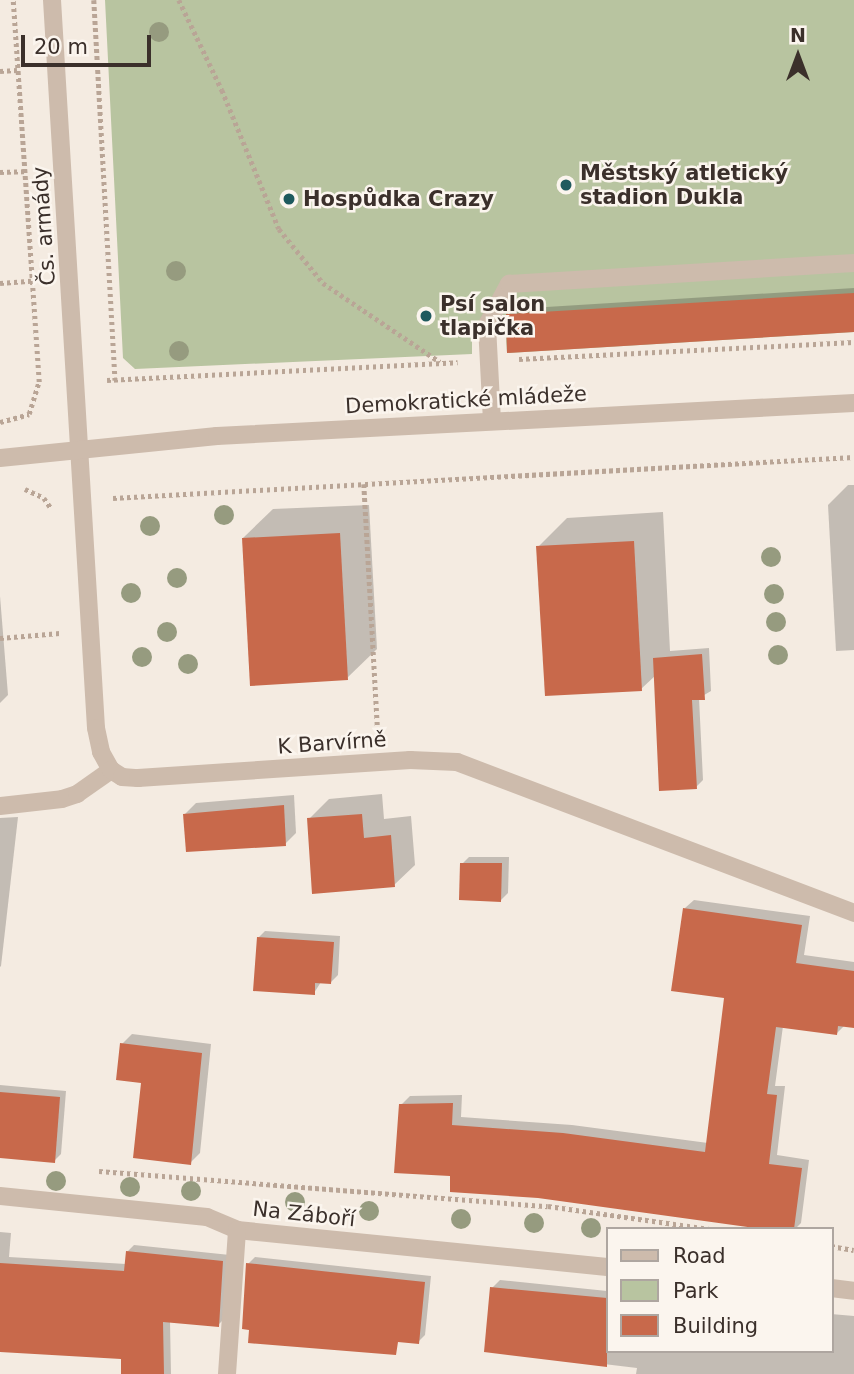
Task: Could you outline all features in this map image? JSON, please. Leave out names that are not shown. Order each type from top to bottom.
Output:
[{"type":"street","name":"Čs. armády","points":[[52,0],[81,450]]},
{"type":"street","points":[[492,421],[487,325],[509,284],[854,263]]},
{"type":"street","name":"Demokratické mládeže","points":[[0,458],[216,436],[854,403]]},
{"type":"street","points":[[0,806],[62,799],[77,794],[111,770],[101,751],[96,728],[81,450]]},
{"type":"street","name":"K Barvírně","points":[[111,770],[122,777],[138,778],[379,762],[457,762],[854,913]]},
{"type":"street","name":"Na Záboří","points":[[0,1196],[207,1217],[237,1230],[606,1266]]},
{"type":"street","points":[[227,1374],[237,1230]]},
{"type":"street","points":[[833,1288],[854,1291]]},
{"type":"path","points":[[0,422],[29,414],[36,400],[39,382],[13,0]]},
{"type":"path","points":[[94,0],[115,380]]},
{"type":"path","points":[[179,0],[222,90],[279,229],[323,283],[441,363]]},
{"type":"path","points":[[0,71],[17,70]]},
{"type":"path","points":[[0,172],[24,171]]},
{"type":"path","points":[[0,283],[31,281]]},
{"type":"path","points":[[50,505],[364,484],[854,457]]},
{"type":"path","points":[[364,484],[379,762]]},
{"type":"path","points":[[17,488],[36,492],[50,505],[54,515]]},
{"type":"path","points":[[0,638],[65,632]]},
{"type":"path","points":[[97,1171],[548,1206],[695,1227]]},
{"type":"path","points":[[833,1246],[854,1250]]},
{"type":"green space","name":"Městský atletický stadion Dukla","points":[[105,0],[854,0],[854,332],[507,353],[505,324],[472,325],[472,354],[135,369],[123,358]]},
{"type":"building","points":[[854,293],[854,332],[507,353],[506,314]]},
{"type":"building","points":[[340,533],[348,680],[250,686],[242,538]]},
{"type":"building","points":[[634,541],[642,691],[545,696],[536,546]]},
{"type":"building","points":[[702,654],[705,700],[692,700],[697,789],[659,791],[653,658]]},
{"type":"building","points":[[284,805],[286,846],[186,852],[183,814]]},
{"type":"building","points":[[362,814],[364,838],[391,835],[395,887],[312,894],[307,818]]},
{"type":"building","points":[[460,863],[502,863],[501,902],[459,900]]},
{"type":"building","points":[[683,908],[802,925],[796,963],[854,971],[854,1028],[838,1026],[837,1035],[776,1027],[767,1094],[777,1095],[769,1164],[802,1168],[794,1227],[748,1227],[538,1198],[450,1192],[450,1176],[394,1173],[399,1104],[453,1103],[452,1125],[563,1133],[705,1152],[724,998],[671,991]]},
{"type":"building","points":[[257,937],[334,942],[331,984],[315,983],[315,995],[253,991]]},
{"type":"building","points":[[120,1043],[202,1053],[191,1165],[133,1158],[141,1083],[116,1080]]},
{"type":"building","points":[[0,1092],[60,1097],[55,1163],[0,1158]]},
{"type":"building","points":[[126,1251],[223,1261],[219,1327],[163,1322],[164,1374],[121,1374],[121,1359],[0,1352],[0,1263],[124,1271]]},
{"type":"building","points":[[246,1263],[425,1282],[419,1344],[398,1342],[396,1355],[248,1343],[249,1330],[242,1329]]},
{"type":"building","points":[[490,1287],[606,1298],[607,1367],[484,1352]]},
{"type":"place","name":"Městský atletický stadion Dukla","points":[[566,185]]},
{"type":"place","name":"Hospůdka Crazy","points":[[289,199]]},
{"type":"place","name":"Psí salon tlapička","points":[[426,316]]}]
